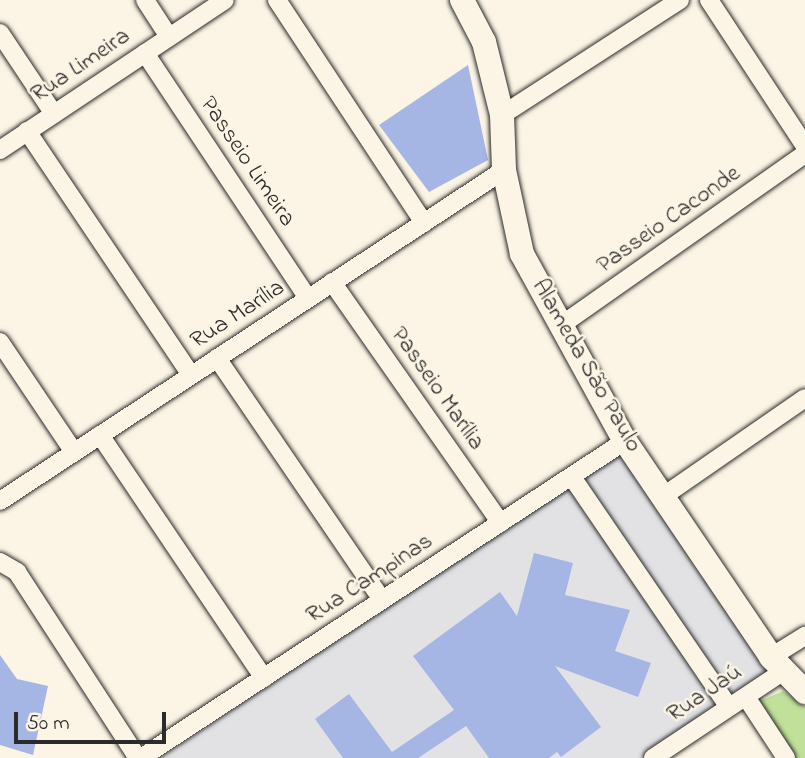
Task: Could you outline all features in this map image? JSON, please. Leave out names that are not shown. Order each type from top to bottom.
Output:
[{"type":"street","points":[[145,0],[169,37]]},
{"type":"street","name":"Rua Limeira","points":[[0,150],[225,0]]},
{"type":"street","points":[[277,0],[424,223]]},
{"type":"street","name":"Alameda São Paulo","points":[[462,0],[484,42],[502,115],[504,170],[522,254],[625,441],[665,495],[778,664],[805,692]]},
{"type":"street","points":[[502,115],[680,0]]},
{"type":"street","points":[[709,0],[805,146]]},
{"type":"street","points":[[0,33],[54,114]]},
{"type":"street","name":"Passeio Limeira","points":[[145,53],[308,298]]},
{"type":"street","points":[[27,131],[191,375]]},
{"type":"street","name":"Passeio Caconde","points":[[560,326],[805,154]]},
{"type":"street","name":"Rua Marília","points":[[0,501],[504,170]]},
{"type":"street","name":"Passeio Marília","points":[[332,282],[501,523]]},
{"type":"street","points":[[0,342],[74,452]]},
{"type":"street","points":[[217,358],[382,600]]},
{"type":"street","points":[[665,495],[805,398]]},
{"type":"street","points":[[100,435],[264,678]]},
{"type":"street","name":"Rua Campinas","points":[[139,758],[625,441]]},
{"type":"street","points":[[572,477],[729,707]]},
{"type":"street","points":[[0,562],[17,572],[139,758]]},
{"type":"street","name":"Rua Jaú","points":[[653,758],[746,696],[805,636]]},
{"type":"street","points":[[746,696],[786,758]]},
{"type":"shaded area","points":[[623,450],[768,674],[641,758],[161,758]]},
{"type":"green space","points":[[783,691],[805,707],[805,758],[793,758],[756,703]]},
{"type":"building","points":[[468,65],[488,160],[429,192],[379,125]]},
{"type":"building","points":[[534,553],[573,563],[565,595],[630,610],[615,651],[651,663],[638,697],[555,666],[601,727],[561,757],[557,752],[549,758],[489,758],[466,726],[418,758],[343,758],[315,719],[349,694],[392,752],[454,710],[413,656],[500,592],[517,616]]},
{"type":"building","points":[[0,655],[17,679],[48,686],[33,755],[0,745]]}]
